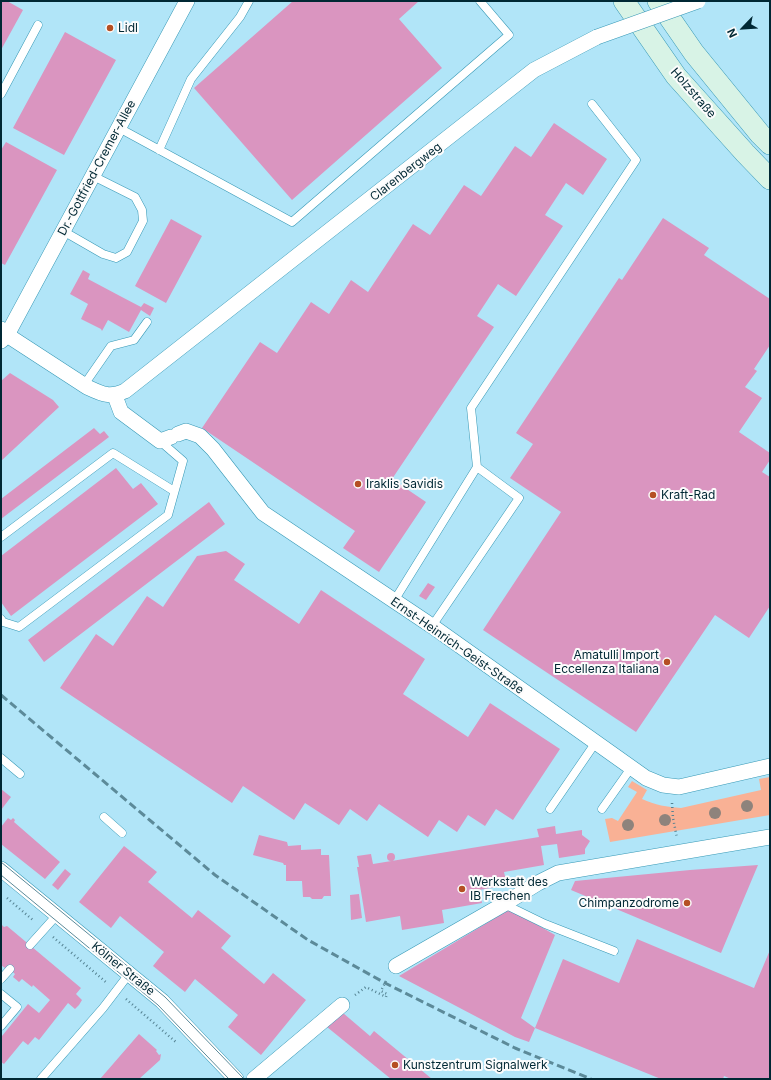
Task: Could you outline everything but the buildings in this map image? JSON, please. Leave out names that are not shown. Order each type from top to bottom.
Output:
[{"type":"main road","name":"Holzstraße","points":[[624,1],[676,76],[770,179]]},
{"type":"main road","points":[[658,1],[694,52],[760,134],[770,144]]},
{"type":"street","name":"Dr.-Gottfried-Cremer-Allee","points":[[115,396],[101,394],[84,385],[3,335],[63,231],[188,1]]},
{"type":"street","name":"Clarenbergweg","points":[[115,396],[136,383],[534,70],[597,37],[698,1]]},
{"type":"street","points":[[115,396],[121,412],[170,438]]},
{"type":"street","name":"Ernst-Heinrich-Geist-Straße","points":[[170,438],[186,431],[200,436],[264,514],[432,626],[646,778],[654,782],[672,786],[688,785],[770,766]]},
{"type":"street","points":[[396,966],[538,883],[558,873],[770,837]]},
{"type":"street","name":"Kölner Straße","points":[[1,869],[162,1001],[236,1079]]},
{"type":"street","points":[[254,1079],[342,1005]]},
{"type":"lane","points":[[159,150],[191,79],[240,17],[249,1]]},
{"type":"lane","points":[[119,128],[292,222],[509,35],[480,1]]},
{"type":"lane","points":[[1,94],[38,25]]},
{"type":"lane","points":[[394,601],[477,467],[471,408],[636,160],[592,104]]},
{"type":"lane","points":[[63,231],[103,254],[116,258],[127,252],[143,221],[142,210],[135,197],[93,176]]},
{"type":"lane","points":[[84,385],[111,346],[134,340],[147,322]]},
{"type":"lane","points":[[1,619],[3,622],[19,627],[168,515],[183,461],[170,438]]},
{"type":"lane","points":[[1,537],[113,453],[174,491]]},
{"type":"lane","points":[[432,626],[519,498],[477,467]]},
{"type":"lane","points":[[550,809],[596,742]]},
{"type":"lane","points":[[1,758],[20,774]]},
{"type":"lane","points":[[602,809],[631,768]]},
{"type":"lane","points":[[104,817],[122,833]]},
{"type":"lane","points":[[504,904],[545,924],[614,951]]},
{"type":"lane","points":[[30,945],[57,915]]},
{"type":"lane","points":[[1,979],[10,969]]},
{"type":"lane","points":[[41,1079],[103,1008],[129,974]]},
{"type":"lane","points":[[1,994],[17,1007],[1,1026]]},
{"type":"path","points":[[672,786],[673,818],[680,852]]},
{"type":"path","points":[[366,987],[386,997],[387,994],[381,991],[391,974],[384,970],[386,967],[393,970],[396,966]]},
{"type":"shaded area","points":[[770,777],[770,815],[610,842],[605,819],[612,818],[618,821],[637,792],[628,787],[632,781],[647,790],[642,799],[652,803],[681,808],[761,790],[759,779]]},
{"type":"tram line","points":[[1,862],[165,997],[244,1079]]},
{"type":"tram line","points":[[1,875],[158,1005],[229,1079]]},
{"type":"railway","points":[[1,695],[215,875],[308,940],[385,983],[515,1048],[591,1079]]},
{"type":"place","name":"Lidl","points":[[110,28]]},
{"type":"place","name":"Iraklis Savidis","points":[[358,484]]},
{"type":"place","name":"Kraft-Rad","points":[[653,495]]},
{"type":"place","name":"Amatulli Import Eccellenza Italiana","points":[[667,662]]},
{"type":"place","name":"Werkstatt des IB Frechen","points":[[462,889]]},
{"type":"place","name":"Chimpanzodrome","points":[[687,903]]},
{"type":"place","name":"Kunstzentrum Signalwerk","points":[[395,1065]]}]
